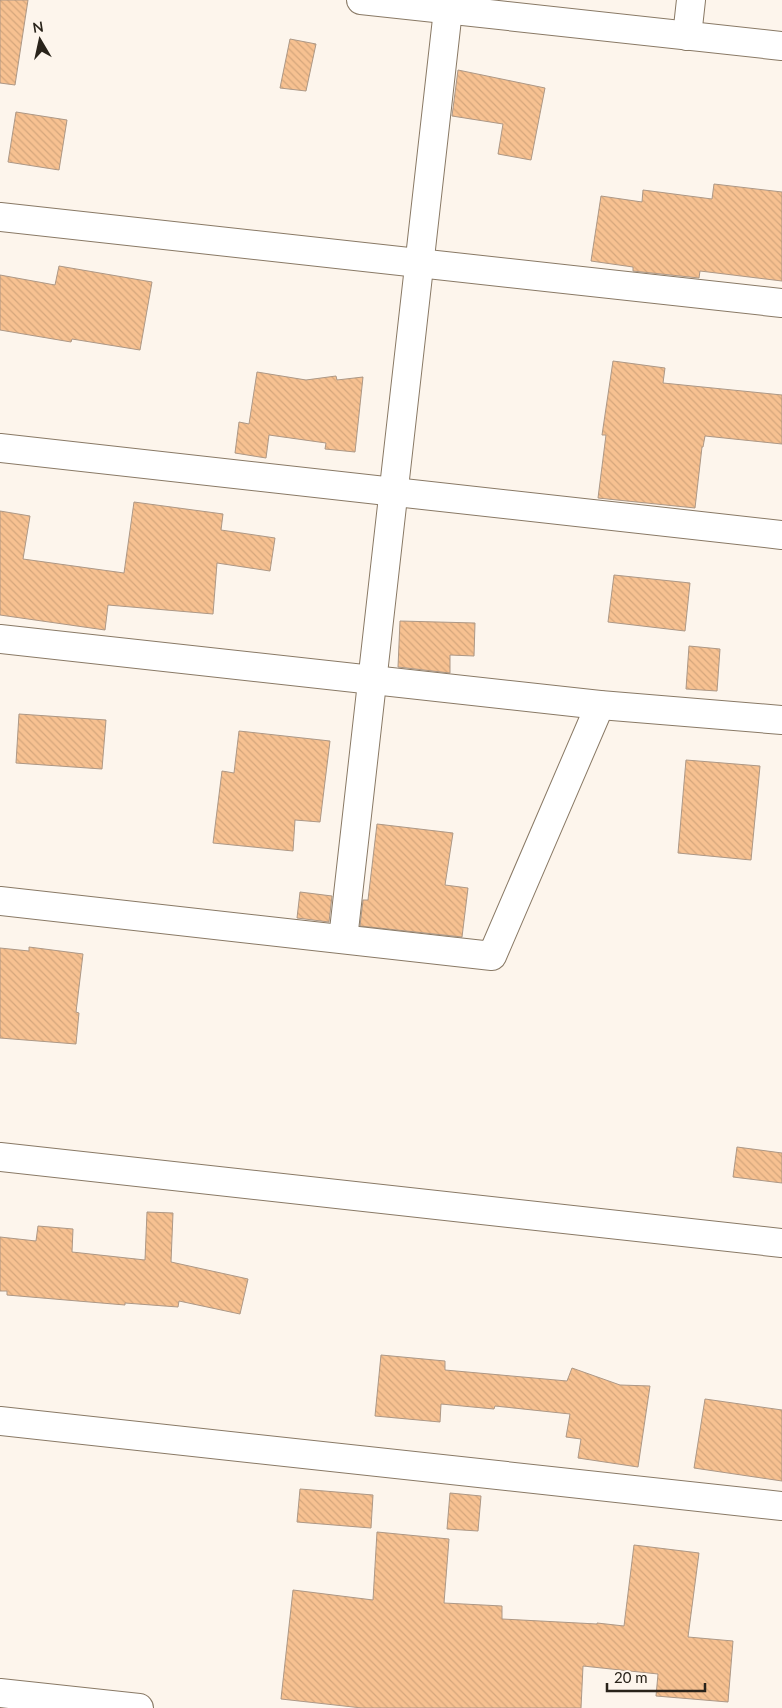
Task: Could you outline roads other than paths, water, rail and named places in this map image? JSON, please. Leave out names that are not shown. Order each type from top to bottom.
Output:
[{"type":"street","points":[[361,0],[413,3],[448,10],[782,46]]},
{"type":"street","points":[[687,36],[691,0]]},
{"type":"street","points":[[343,939],[448,10]]},
{"type":"street","points":[[0,217],[782,303]]},
{"type":"street","points":[[0,448],[782,535]]},
{"type":"street","points":[[0,639],[600,705],[782,720]]},
{"type":"street","points":[[0,901],[492,956],[600,705]]},
{"type":"street","points":[[0,1157],[782,1243]]},
{"type":"street","points":[[0,1421],[782,1506]]},
{"type":"street","points":[[0,1693],[140,1708]]}]
